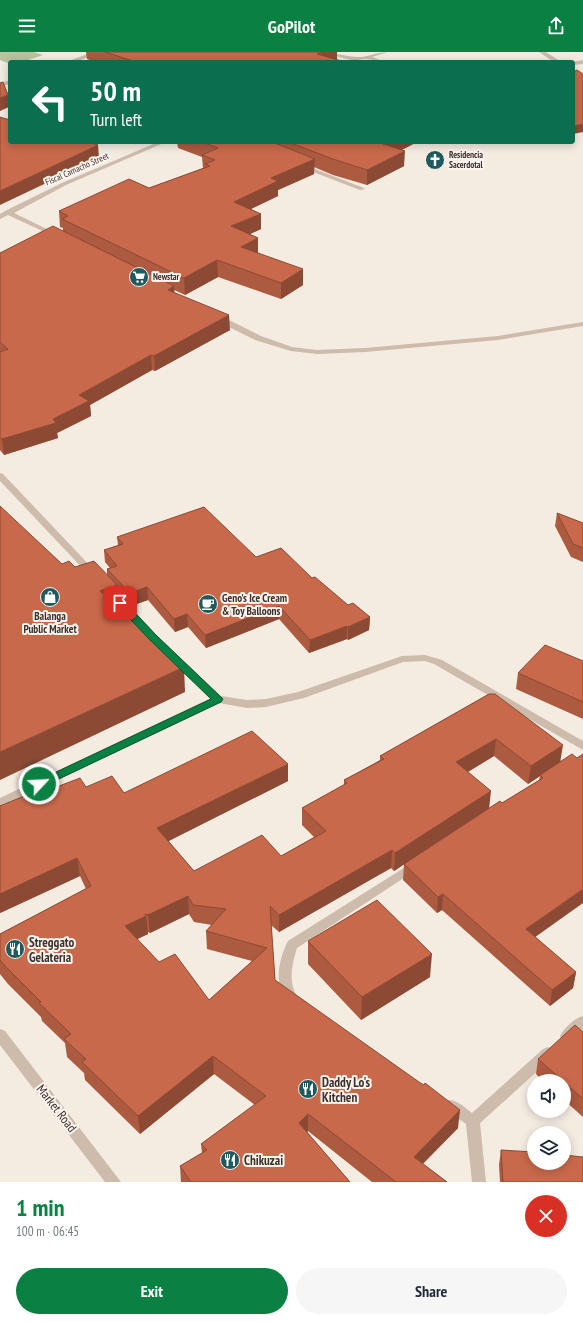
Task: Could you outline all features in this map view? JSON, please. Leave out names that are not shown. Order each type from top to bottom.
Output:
[{"type":"street","points":[[75,60],[99,52]]},
{"type":"street","points":[[321,52],[356,59],[385,52]]},
{"type":"street","points":[[542,52],[555,60]]},
{"type":"street","points":[[365,57],[375,60]]},
{"type":"street","name":"Fiscal Camacho Street","points":[[0,217],[7,212],[64,184],[158,144]]},
{"type":"street","points":[[292,163],[362,189]]},
{"type":"street","points":[[7,212],[64,239]]},
{"type":"street","points":[[210,314],[258,338],[291,349],[317,352],[364,350],[498,338],[583,324]]},
{"type":"street","points":[[0,476],[152,637],[218,699],[247,704],[266,703],[300,696],[402,659],[425,658],[438,662],[583,746]]},
{"type":"street","points":[[0,802],[218,699]]},
{"type":"street","points":[[305,1008],[292,1000],[286,986],[287,957],[292,945],[426,858]]},
{"type":"street","points":[[473,1121],[583,1021]]},
{"type":"street","name":"Market Road","points":[[0,1035],[114,1182]]},
{"type":"street","points":[[441,1100],[473,1121]]},
{"type":"street","points":[[473,1121],[478,1182]]},
{"type":"green space","points":[[0,52],[34,52],[43,55],[28,60],[8,60],[8,63],[0,60]]},
{"type":"building","points":[[105,52],[322,52],[317,54],[338,60],[130,60]]},
{"type":"building","points":[[577,70],[583,74],[583,124],[575,126],[575,71]]},
{"type":"building","points":[[3,82],[8,95],[0,98],[0,83]]},
{"type":"building","points":[[0,117],[8,119],[8,144],[98,145],[0,191]]},
{"type":"building","points":[[207,144],[277,144],[315,159],[271,178],[278,181],[234,202],[261,214],[231,226],[258,238],[241,247],[303,269],[281,283],[217,260],[184,278],[62,219],[68,216],[59,211],[129,179],[149,188],[210,166],[205,164],[215,160],[202,155],[218,148]]},
{"type":"building","points":[[293,144],[383,144],[405,151],[367,170]]},
{"type":"building","points":[[53,226],[174,286],[168,290],[229,315],[154,356],[151,355],[79,395],[89,401],[53,419],[56,423],[2,439],[0,437],[0,352],[8,349],[0,342],[0,253]]},
{"type":"building","name":"Balanga Public Market","points":[[0,506],[62,564],[69,561],[75,567],[94,561],[117,585],[100,591],[184,667],[0,752]]},
{"type":"building","points":[[204,507],[256,557],[281,548],[312,578],[315,577],[348,605],[353,603],[370,617],[348,627],[347,626],[310,640],[279,606],[205,635],[187,614],[174,619],[147,587],[130,593],[107,569],[117,566],[104,550],[123,544],[117,537]]},
{"type":"building","points":[[557,513],[583,523],[583,548],[573,544]]},
{"type":"building","points":[[545,645],[583,661],[583,702],[518,673]]},
{"type":"building","points":[[489,694],[495,694],[563,745],[531,766],[496,739],[456,762],[491,791],[395,853],[392,850],[279,915],[270,906],[275,980],[419,1082],[424,1085],[425,1083],[460,1110],[414,1157],[447,1182],[396,1182],[308,1114],[299,1123],[350,1182],[191,1182],[180,1166],[207,1150],[201,1144],[266,1096],[213,1056],[138,1116],[82,1062],[86,1059],[64,1039],[71,1034],[39,1003],[41,1002],[0,960],[0,934],[91,886],[77,858],[0,894],[0,806],[39,790],[41,793],[80,778],[86,787],[112,776],[124,793],[252,731],[288,764],[157,828],[194,871],[262,835],[281,856],[326,831],[302,808],[347,783],[344,780],[384,759],[380,756]],"holes":[[[188,896],[193,905],[226,909],[206,931],[267,948],[209,1000],[175,954],[159,962],[125,926],[146,916],[145,914],[148,915]]]},
{"type":"building","points":[[572,754],[577,758],[583,754],[583,889],[526,929],[576,972],[552,990],[443,894],[438,897],[404,864],[500,801],[502,803],[543,778],[540,775]]},
{"type":"building","points":[[377,900],[432,954],[362,997],[308,941]]},
{"type":"building","points":[[575,1025],[583,1032],[583,1099],[571,1088],[571,1074],[555,1074],[538,1059]]},
{"type":"building","points":[[501,1150],[527,1152],[527,1170],[571,1170],[571,1156],[583,1157],[583,1182],[503,1182]]},
{"type":"place","name":"Residencia Sacerdotal","points":[[435,160]]},
{"type":"place","name":"Newstar","points":[[139,277]]},
{"type":"place","name":"Balanga Public Market","points":[[50,597]]},
{"type":"place","name":"Geno's Ice Cream & Toy Balloons","points":[[208,604]]},
{"type":"place","name":"Streggato Gelateria","points":[[15,949]]},
{"type":"place","name":"Daddy Lo's Kitchen","points":[[308,1089]]},
{"type":"place","name":"Chikuzai","points":[[230,1160]]},
{"type":"route","points":[[39,784],[218,699],[152,637],[120,603]]}]
